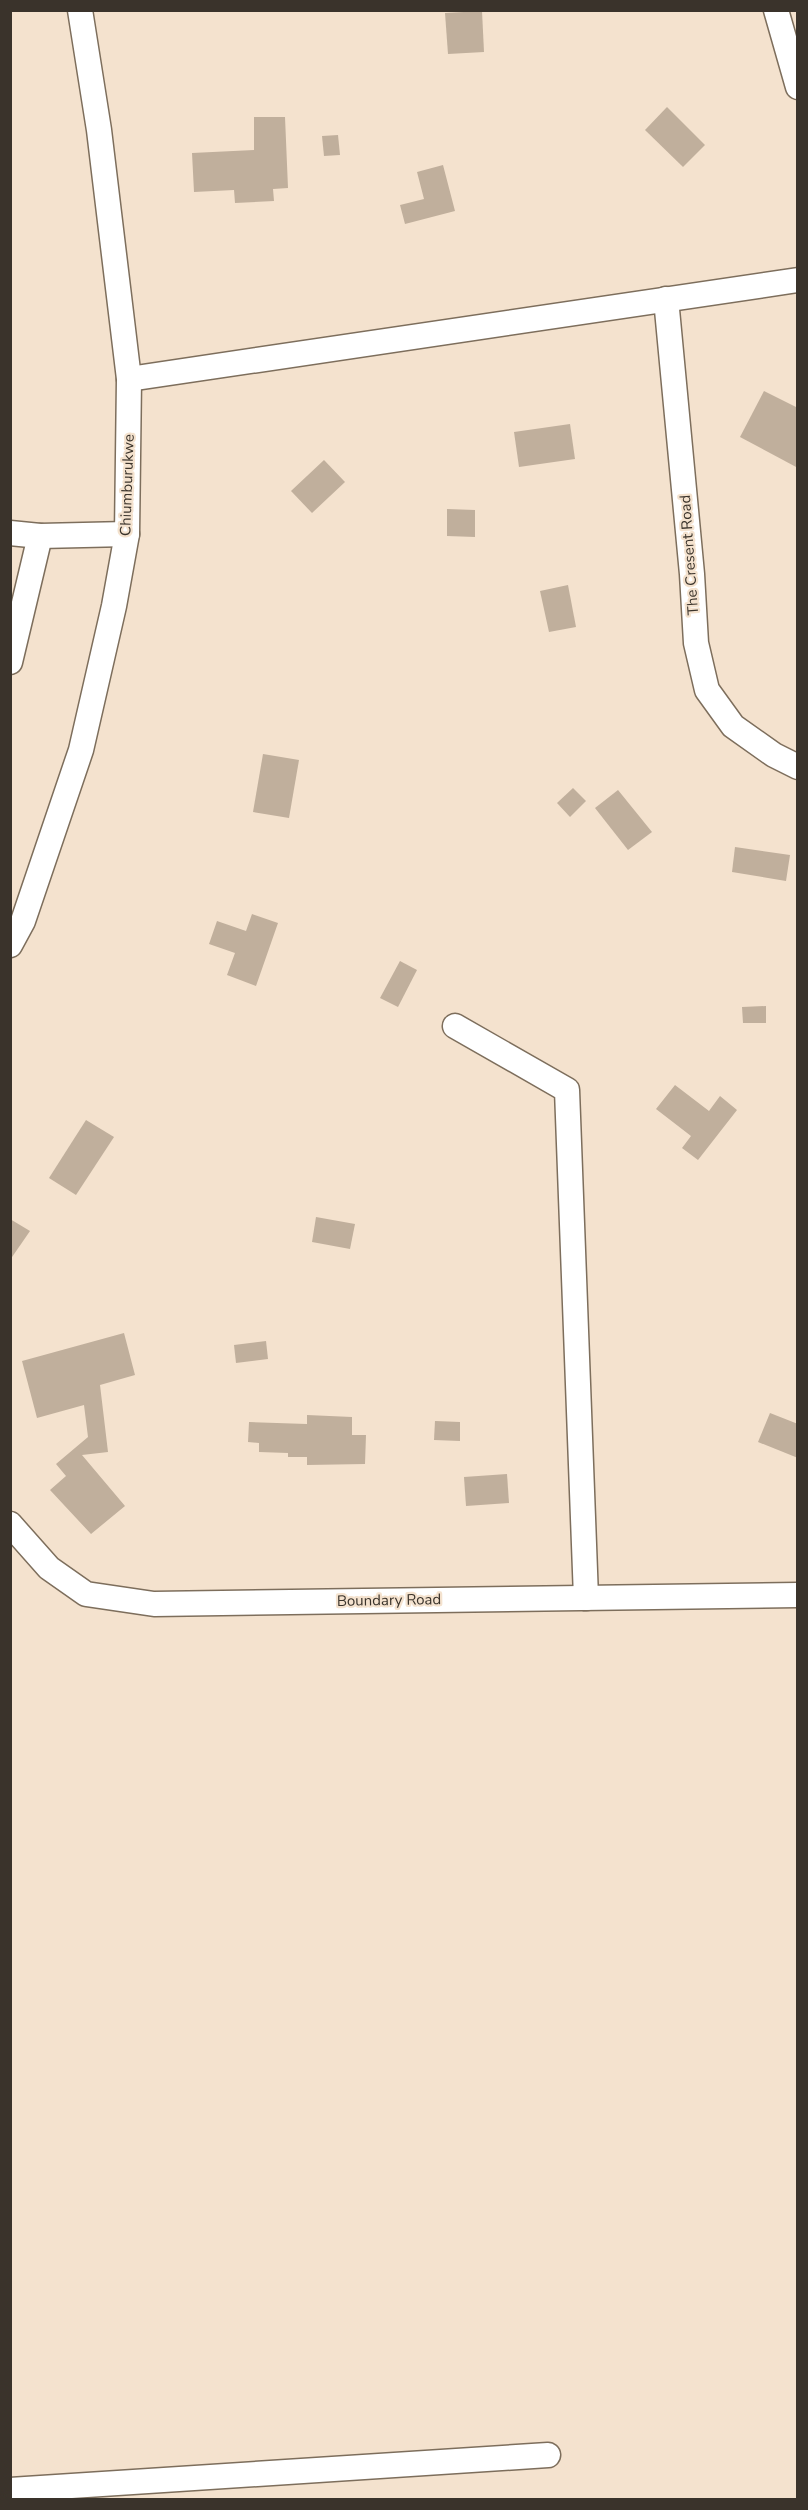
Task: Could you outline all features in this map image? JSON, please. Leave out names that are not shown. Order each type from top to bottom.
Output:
[{"type":"street","name":"Chiumburukwe","points":[[10,945],[22,921],[81,750],[114,606],[127,534],[129,379],[99,130],[80,10]]},
{"type":"street","points":[[776,10],[798,87]]},
{"type":"street","points":[[129,379],[798,280]]},
{"type":"street","name":"The Cresent Road","points":[[666,299],[692,574],[696,643],[707,690],[733,726],[774,754],[798,767]]},
{"type":"street","points":[[10,533],[40,536],[127,534]]},
{"type":"street","points":[[10,662],[40,536]]},
{"type":"street","points":[[455,1026],[567,1090],[585,1598]]},
{"type":"street","name":"Boundary Road","points":[[10,1524],[49,1568],[86,1594],[154,1604],[798,1595]]},
{"type":"street","points":[[10,2490],[548,2455]]},
{"type":"building","points":[[482,11],[484,52],[448,54],[445,13]]},
{"type":"building","points":[[667,107],[705,145],[683,167],[645,130]]},
{"type":"building","points":[[254,117],[285,117],[288,188],[273,189],[274,201],[235,203],[234,190],[194,192],[192,153],[254,150]]},
{"type":"building","points":[[338,135],[340,155],[324,156],[322,136]]},
{"type":"building","points":[[443,165],[455,211],[405,224],[400,205],[424,199],[417,172]]},
{"type":"building","points":[[764,391],[798,408],[798,468],[740,437]]},
{"type":"building","points":[[570,424],[575,459],[519,467],[514,432]]},
{"type":"building","points":[[324,460],[345,482],[312,513],[291,491]]},
{"type":"building","points":[[447,509],[475,510],[475,537],[447,536]]},
{"type":"building","points":[[568,585],[576,627],[549,632],[540,591]]},
{"type":"building","points":[[263,754],[299,760],[289,818],[253,812]]},
{"type":"building","points":[[573,788],[586,801],[570,817],[557,803]]},
{"type":"building","points":[[618,790],[652,832],[628,850],[595,808]]},
{"type":"building","points":[[735,847],[790,855],[786,881],[732,872]]},
{"type":"building","points":[[252,914],[278,923],[256,986],[227,975],[235,953],[209,944],[217,921],[246,931]]},
{"type":"building","points":[[400,961],[417,970],[398,1007],[380,998]]},
{"type":"building","points":[[766,1006],[766,1023],[743,1023],[742,1007]]},
{"type":"building","points":[[675,1085],[709,1111],[720,1096],[737,1110],[698,1160],[682,1148],[691,1136],[656,1109]]},
{"type":"building","points":[[86,1120],[114,1137],[76,1195],[49,1178]]},
{"type":"building","points":[[316,1217],[355,1224],[350,1249],[312,1242]]},
{"type":"building","points":[[10,1219],[30,1231],[10,1260]]},
{"type":"building","points":[[124,1333],[135,1375],[100,1385],[108,1452],[82,1455],[125,1506],[91,1534],[50,1490],[66,1476],[56,1464],[88,1437],[84,1405],[37,1418],[22,1361]]},
{"type":"building","points":[[266,1341],[268,1359],[236,1363],[234,1345]]},
{"type":"building","points":[[770,1413],[798,1424],[798,1458],[758,1442]]},
{"type":"building","points":[[307,1415],[352,1417],[352,1435],[366,1435],[365,1464],[307,1465],[307,1457],[288,1457],[288,1453],[259,1452],[259,1443],[248,1442],[249,1422],[307,1424]]},
{"type":"building","points":[[435,1421],[460,1422],[460,1441],[434,1440]]},
{"type":"building","points":[[507,1474],[509,1503],[466,1506],[464,1477]]}]
